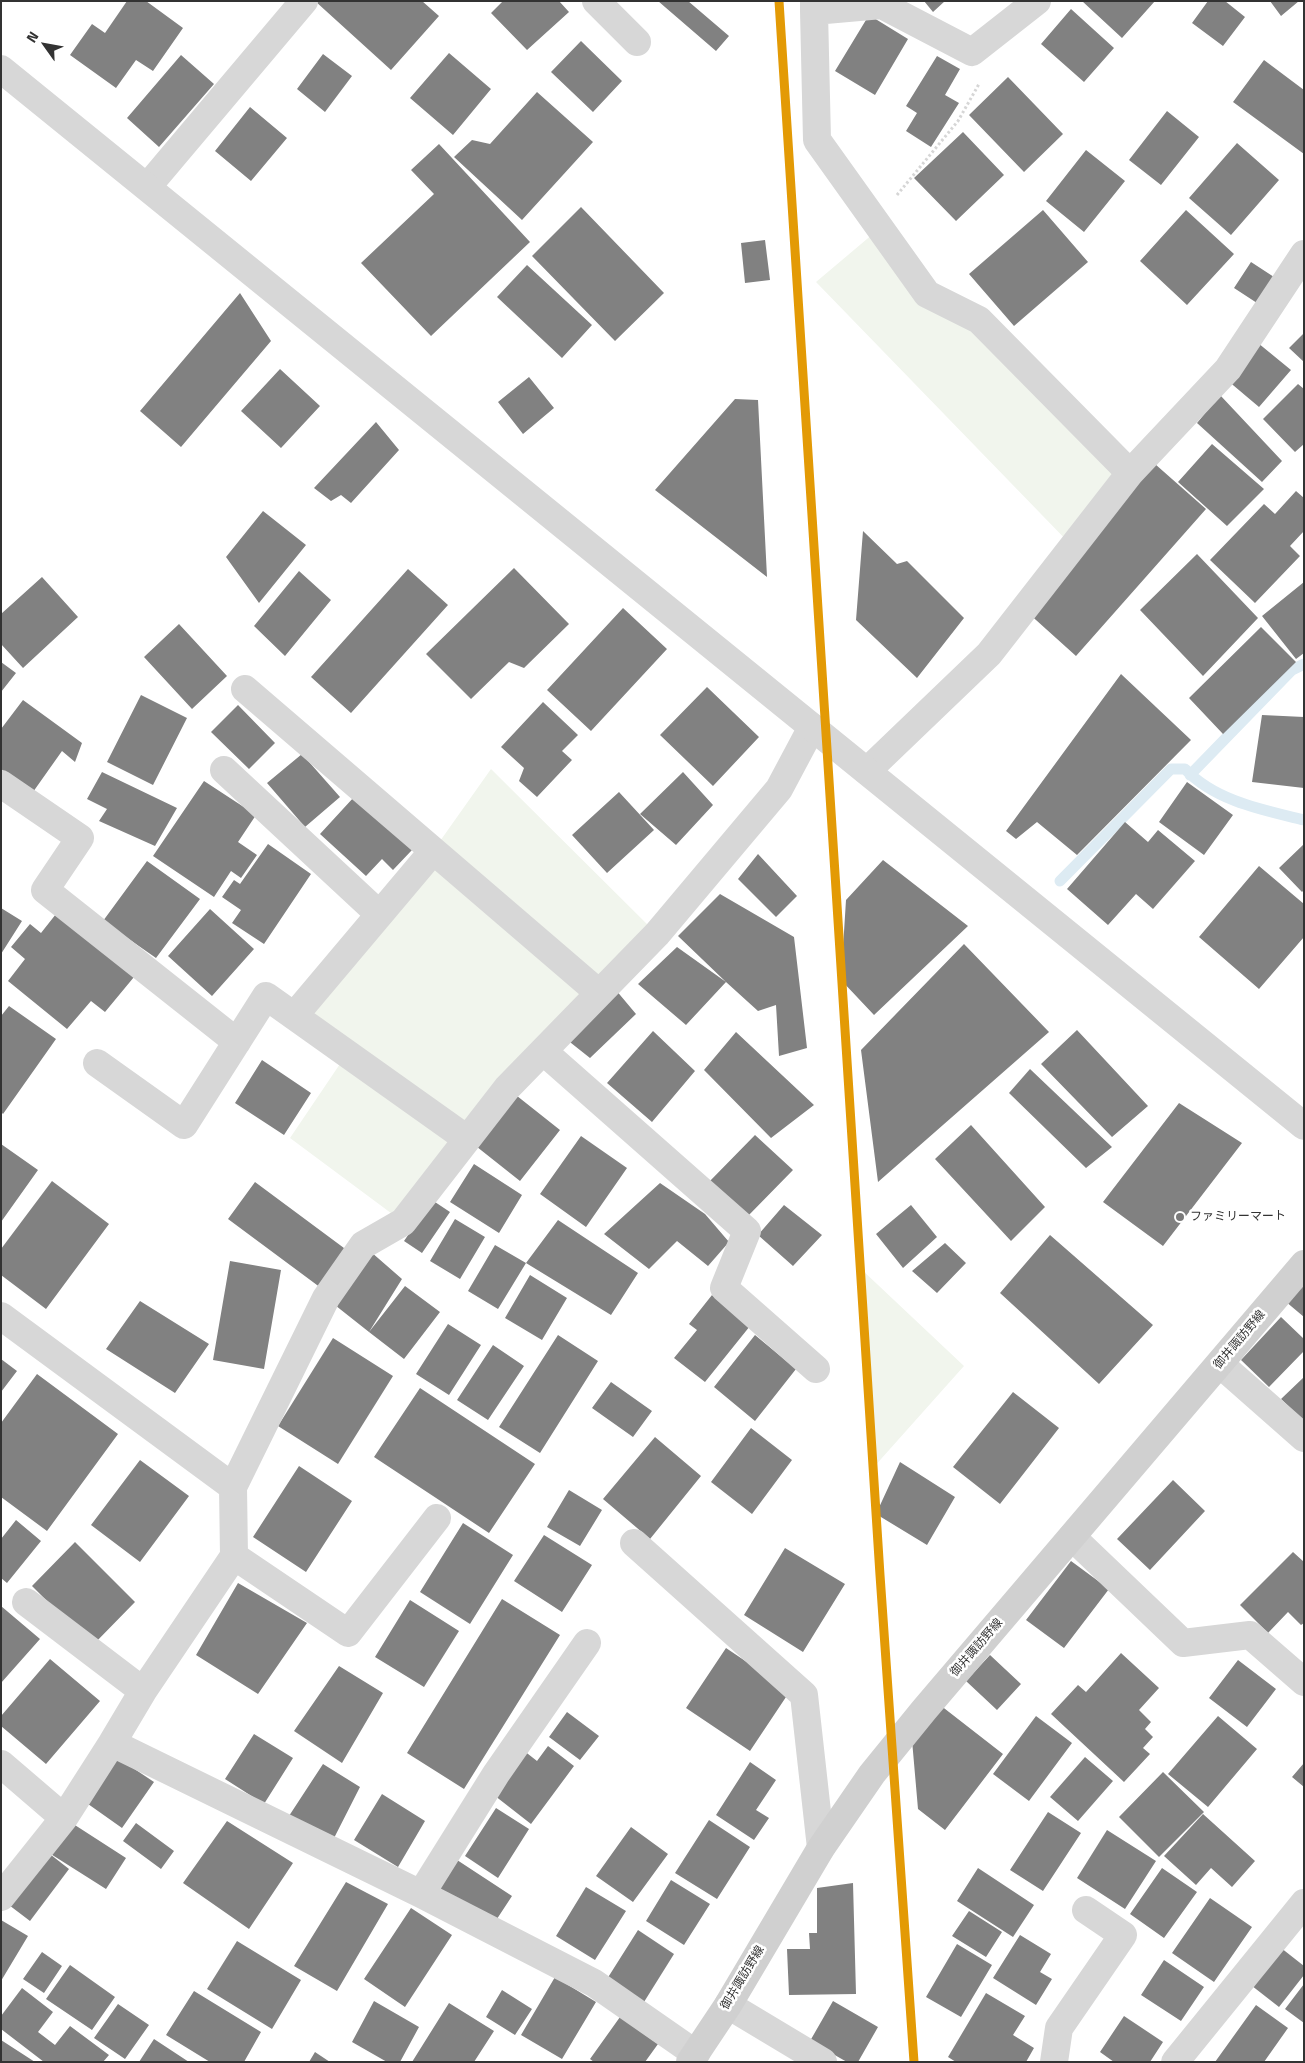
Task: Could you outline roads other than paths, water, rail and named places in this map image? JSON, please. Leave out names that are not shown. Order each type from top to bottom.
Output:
[{"type":"main road","name":"御井諏訪野線","points":[[693,2058],[728,2005],[821,1848],[872,1774],[1304,1264]]},
{"type":"street","points":[[148,186],[304,1]]},
{"type":"street","points":[[596,1],[637,42]]},
{"type":"street","points":[[1037,1],[972,52],[882,5],[814,6],[817,140],[927,294],[979,320],[1130,473]]},
{"type":"street","points":[[1,68],[1304,1126]]},
{"type":"street","points":[[866,771],[989,654],[1130,473],[1228,369],[1304,254]]},
{"type":"street","points":[[245,689],[599,993]]},
{"type":"street","points":[[1,1896],[64,1818],[143,1691],[234,1556],[232,1487],[326,1298],[363,1245],[403,1222],[507,1088],[657,934],[779,789],[812,727]]},
{"type":"street","points":[[224,770],[379,914]]},
{"type":"street","points":[[1,784],[80,838],[46,890],[237,1042]]},
{"type":"street","points":[[294,1016],[433,851]]},
{"type":"street","points":[[97,1063],[184,1125],[266,996],[467,1139]]},
{"type":"street","points":[[544,1052],[747,1231],[724,1288],[816,1369]]},
{"type":"street","points":[[1,1316],[232,1487]]},
{"type":"street","points":[[1220,1364],[1304,1438]]},
{"type":"street","points":[[234,1556],[348,1633],[438,1518]]},
{"type":"street","points":[[1072,1537],[1183,1643],[1250,1635],[1304,1682]]},
{"type":"street","points":[[634,1543],[804,1695],[821,1848]]},
{"type":"street","points":[[26,1602],[143,1691]]},
{"type":"street","points":[[421,1894],[496,1774],[587,1643]]},
{"type":"street","points":[[112,1743],[421,1894],[594,1983],[693,2058]]},
{"type":"street","points":[[1,1764],[64,1818]]},
{"type":"street","points":[[1175,2062],[1304,1903]]},
{"type":"street","points":[[1054,2062],[1059,2028],[1123,1935],[1086,1910]]},
{"type":"street","points":[[728,2005],[822,2062]]},
{"type":"waterway","points":[[1190,775],[1292,670],[1304,664]]},
{"type":"waterway","points":[[1060,881],[1171,769],[1185,769],[1210,789],[1240,803],[1304,820]]},
{"type":"place","name":"ファミリーマート","points":[[1180,1217]]}]
